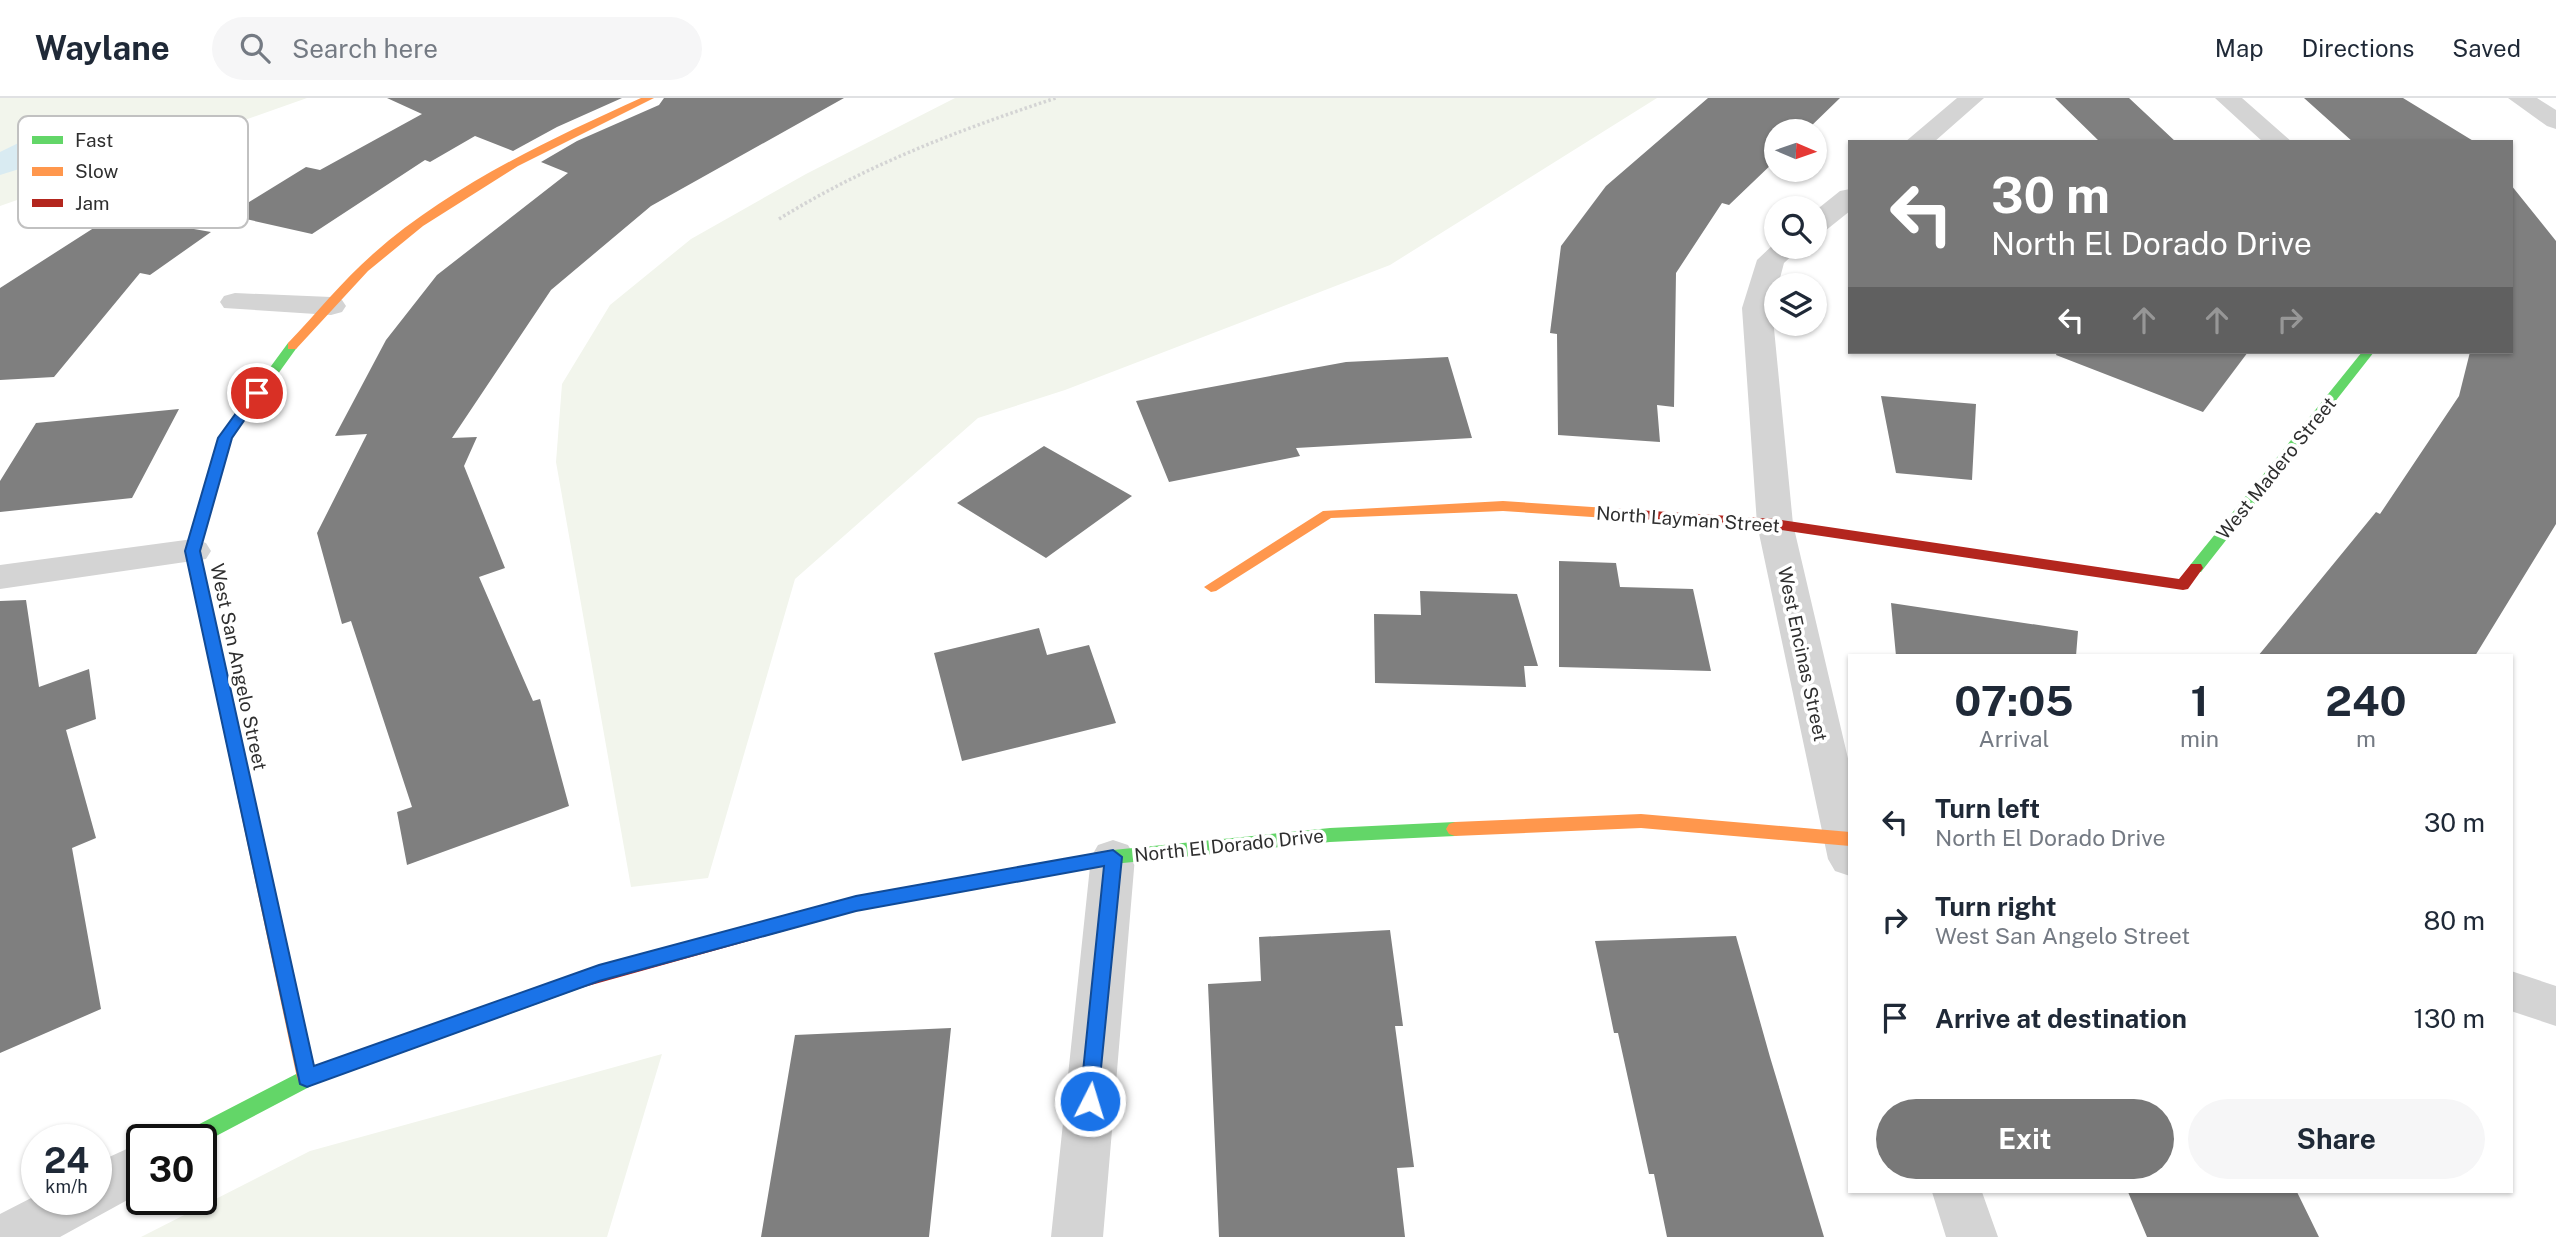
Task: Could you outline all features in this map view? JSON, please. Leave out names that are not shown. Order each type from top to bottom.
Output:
[{"type":"street","name":"West San Angelo Street","points":[[307,1078],[192,551],[225,438],[289,349],[388,247],[489,179],[567,134],[649,98]]},
{"type":"street","points":[[1920,140],[1972,98]]},
{"type":"street","points":[[2227,98],[2277,140]]},
{"type":"street","points":[[2520,98],[2556,121]]},
{"type":"street","points":[[1827,215],[1848,199]]},
{"type":"street","name":"West Encinas Street","points":[[1772,259],[1757,308],[1775,524],[1847,845]]},
{"type":"street","points":[[235,302],[331,306]]},
{"type":"street","name":"West Madero Street","points":[[2183,585],[2366,354]]},
{"type":"street","name":"North Layman Street","points":[[1211,587],[1328,514],[1503,506],[1775,524],[2183,585]]},
{"type":"street","points":[[0,577],[192,551]]},
{"type":"street","name":"North El Dorado Drive","points":[[217,1125],[307,1078],[599,973],[856,904],[1113,857],[1330,835],[1641,821],[1847,845]]},
{"type":"street","points":[[1077,1237],[1113,857]]},
{"type":"street","points":[[2513,992],[2556,1006]]},
{"type":"street","points":[[1957,1193],[1972,1237]]},
{"type":"street","points":[[8,1237],[50,1215]]},
{"type":"path","points":[[779,219],[813,197],[886,159],[1056,98]]},
{"type":"shaded area","points":[[0,98],[307,98],[248,119],[248,116],[18,116],[18,200],[0,206]]},
{"type":"shaded area","points":[[955,98],[1657,98],[1390,265],[1065,390],[978,418],[795,579],[708,878],[631,887],[556,462],[562,384],[610,305],[691,239],[806,174]]},
{"type":"shaded area","points":[[18,143],[18,169],[0,175],[0,152]]},
{"type":"shaded area","points":[[662,1054],[607,1237],[141,1237],[184,1215],[217,1215],[217,1198],[310,1151]]},
{"type":"building","points":[[387,98],[622,98],[557,127],[513,151],[475,136],[430,162],[425,160],[312,234],[248,220],[248,203],[306,167],[320,170],[422,114]]},
{"type":"building","points":[[664,98],[844,98],[651,206],[551,290],[452,438],[477,437],[464,466],[505,568],[479,577],[533,701],[540,699],[569,806],[407,865],[397,812],[412,807],[351,621],[342,624],[317,533],[367,434],[335,436],[386,340],[437,275],[568,173],[541,162],[577,141],[659,105]]},
{"type":"building","points":[[1708,98],[1840,98],[1818,119],[1764,119],[1764,171],[1729,205],[1722,203],[1676,273],[1674,407],[1657,405],[1660,442],[1558,435],[1557,334],[1550,333],[1561,246],[1606,186]]},
{"type":"building","points":[[2055,98],[2129,98],[2174,140],[2098,140]]},
{"type":"building","points":[[2304,98],[2403,98],[2472,140],[2351,140]]},
{"type":"building","points":[[2513,187],[2556,241],[2556,524],[2476,654],[2260,654],[2376,512],[2380,514],[2459,396],[2470,354],[2513,354]]},
{"type":"building","points":[[94,228],[188,228],[211,232],[150,275],[140,273],[54,377],[0,380],[0,288]]},
{"type":"building","points":[[2056,354],[2246,354],[2203,412]]},
{"type":"building","points":[[1448,357],[1472,438],[1296,448],[1300,456],[1169,482],[1136,401],[1346,362]]},
{"type":"building","points":[[1881,396],[1976,404],[1972,480],[1896,473]]},
{"type":"building","points":[[179,409],[132,498],[0,512],[0,481],[36,423]]},
{"type":"building","points":[[1044,446],[1132,496],[1046,558],[957,503]]},
{"type":"building","points":[[1559,561],[1616,563],[1620,587],[1693,589],[1711,671],[1559,667]]},
{"type":"building","points":[[1420,591],[1517,594],[1538,666],[1524,666],[1526,687],[1375,683],[1374,614],[1421,615]]},
{"type":"building","points":[[26,600],[39,687],[89,669],[96,719],[66,730],[96,838],[72,848],[101,1009],[0,1053],[0,601]]},
{"type":"building","points":[[1891,603],[2078,631],[2076,654],[1896,654]]},
{"type":"building","points":[[1039,628],[1047,655],[1089,645],[1116,723],[962,761],[934,653]]},
{"type":"building","points":[[1390,930],[1403,1026],[1395,1026],[1414,1167],[1397,1168],[1405,1237],[1219,1237],[1208,984],[1261,981],[1259,937]]},
{"type":"building","points":[[1736,936],[1824,1237],[1667,1237],[1654,1174],[1649,1174],[1618,1033],[1614,1033],[1595,941]]},
{"type":"building","points":[[951,1028],[929,1237],[761,1237],[795,1035]]},
{"type":"building","points":[[2128,1193],[2297,1193],[2319,1237],[2147,1237]]},
{"type":"traffic: fast","points":[[216,658],[193,551],[225,438],[292,346]]},
{"type":"traffic: fast","points":[[2196,568],[2366,354]]},
{"type":"traffic: fast","points":[[958,885],[1113,857],[1330,835],[1455,829]]},
{"type":"traffic: fast","points":[[217,1125],[307,1078],[577,981]]},
{"type":"traffic: slow","points":[[292,346],[364,269],[419,223],[514,164],[649,98]]},
{"type":"traffic: slow","points":[[1211,587],[1328,514],[1503,506],[1607,513]]},
{"type":"traffic: slow","points":[[216,658],[307,1078]]},
{"type":"traffic: slow","points":[[1455,829],[1641,821],[1848,839]]},
{"type":"traffic: jam","points":[[1607,513],[1775,524],[2183,585],[2196,568]]},
{"type":"traffic: jam","points":[[577,981],[856,904],[958,885]]},
{"type":"route","points":[[257,393],[225,438],[192,551],[307,1078],[599,973],[856,904],[1113,857],[1090,1101]]}]
